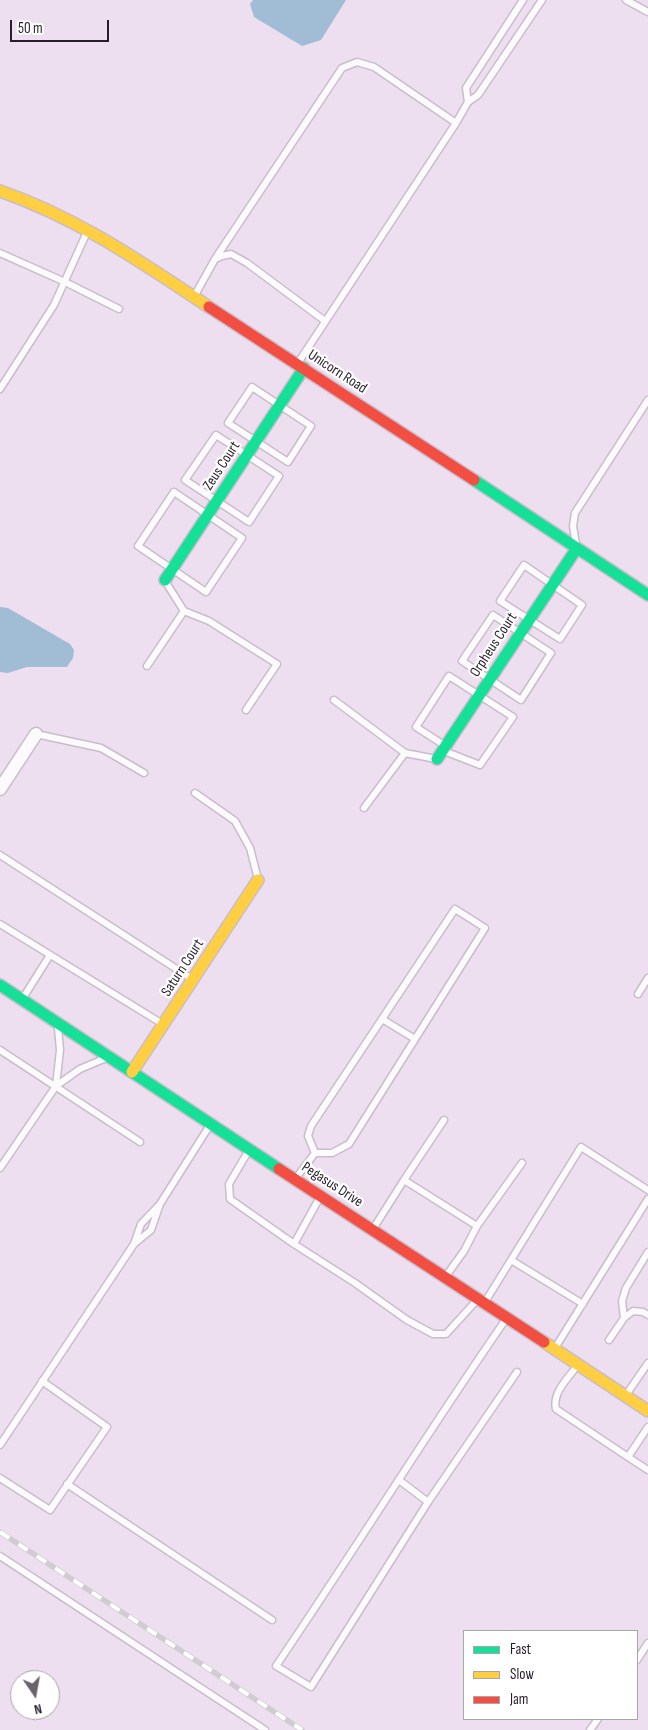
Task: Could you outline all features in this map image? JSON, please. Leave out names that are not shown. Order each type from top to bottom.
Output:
[{"type":"street","name":"Unicorn Road","points":[[0,191],[28,200],[88,228],[195,296],[648,595]]},
{"type":"street","name":"Zeus Court","points":[[164,580],[280,405],[300,366]]},
{"type":"street","name":"Orpheus Court","points":[[442,752],[577,548]]},
{"type":"street","points":[[0,790],[36,734]]},
{"type":"street","name":"Saturn Court","points":[[132,1072],[258,880]]},
{"type":"street","name":"Pegasus Drive","points":[[0,985],[648,1411]]},
{"type":"lane","points":[[468,102],[466,88],[523,0]]},
{"type":"lane","points":[[300,366],[325,321],[468,102],[478,95],[542,0]]},
{"type":"lane","points":[[626,0],[648,12]]},
{"type":"lane","points":[[195,296],[215,260],[342,68],[357,62],[374,67],[456,123]]},
{"type":"lane","points":[[0,389],[54,305],[88,228]]},
{"type":"lane","points":[[0,253],[119,309]]},
{"type":"lane","points":[[215,260],[231,254],[247,263],[325,321]]},
{"type":"lane","points":[[252,387],[280,405],[311,426],[288,462],[228,423],[252,387]]},
{"type":"lane","points":[[577,548],[573,526],[575,513],[648,400]]},
{"type":"lane","points":[[216,434],[247,455],[279,476],[248,522],[185,480],[216,434]]},
{"type":"lane","points":[[174,492],[207,514],[242,538],[206,592],[138,546],[174,492]]},
{"type":"lane","points":[[524,565],[552,584],[582,605],[560,639],[500,601],[524,565]]},
{"type":"lane","points":[[164,580],[184,611],[209,621],[277,664],[246,710]]},
{"type":"lane","points":[[147,666],[184,611]]},
{"type":"lane","points":[[493,615],[521,633],[551,653],[521,700],[462,661],[493,615]]},
{"type":"lane","points":[[334,700],[405,753],[442,752],[480,765],[513,717],[450,676],[416,726],[442,752]]},
{"type":"lane","points":[[36,734],[101,748],[144,773]]},
{"type":"lane","points":[[364,808],[405,753]]},
{"type":"lane","points":[[195,793],[235,821],[250,848],[258,880]]},
{"type":"lane","points":[[0,855],[193,980]]},
{"type":"lane","points":[[455,909],[485,928],[349,1144],[332,1153],[315,1153],[308,1136],[311,1126],[455,909]]},
{"type":"lane","points":[[0,924],[163,1024]]},
{"type":"lane","points":[[22,999],[50,955]]},
{"type":"lane","points":[[638,994],[648,978]]},
{"type":"lane","points":[[382,1019],[415,1039]]},
{"type":"lane","points":[[56,1086],[60,1050],[57,1022]]},
{"type":"lane","points":[[0,1050],[140,1142]]},
{"type":"lane","points":[[0,1168],[56,1086],[80,1069],[109,1056]]},
{"type":"lane","points":[[373,1230],[444,1120]]},
{"type":"lane","points":[[0,1445],[134,1244],[141,1224],[160,1204],[211,1124]]},
{"type":"lane","points":[[250,1149],[229,1184],[230,1198],[294,1244],[356,1283],[407,1320],[433,1334],[446,1334],[481,1301],[511,1260],[581,1147],[648,1190]]},
{"type":"lane","points":[[295,1179],[315,1153]]},
{"type":"lane","points":[[445,1278],[464,1251],[477,1226],[522,1163]]},
{"type":"lane","points":[[404,1180],[477,1226]]},
{"type":"lane","points":[[294,1244],[320,1196]]},
{"type":"lane","points":[[554,1349],[648,1199]]},
{"type":"lane","points":[[134,1244],[151,1230],[160,1204]]},
{"type":"lane","points":[[624,1318],[622,1302],[626,1288],[648,1252]]},
{"type":"lane","points":[[511,1260],[583,1304]]},
{"type":"lane","points":[[609,1340],[624,1318],[633,1311],[643,1312],[648,1315]]},
{"type":"lane","points":[[507,1318],[451,1398],[336,1578],[276,1666],[311,1687],[428,1502],[517,1372]]},
{"type":"lane","points":[[626,1396],[648,1363]]},
{"type":"lane","points":[[578,1365],[557,1394],[554,1404],[556,1409],[648,1470]]},
{"type":"lane","points":[[0,1478],[50,1510],[107,1427],[42,1382]]},
{"type":"lane","points":[[628,1457],[648,1427]]},
{"type":"lane","points":[[399,1480],[428,1502]]},
{"type":"lane","points":[[68,1484],[272,1620]]},
{"type":"lane","points":[[0,1556],[265,1730]]},
{"type":"lane","points":[[638,1658],[648,1643]]},
{"type":"water","points":[[253,0],[346,0],[321,40],[302,46],[254,17],[250,4]]},
{"type":"water","points":[[0,607],[8,608],[70,644],[74,650],[73,658],[67,667],[27,667],[8,673],[0,672]]},
{"type":"railway","points":[[0,1532],[302,1730]]},
{"type":"traffic: fast","points":[[165,580],[304,368]]},
{"type":"traffic: fast","points":[[474,480],[648,595]]},
{"type":"traffic: fast","points":[[437,759],[577,548]]},
{"type":"traffic: fast","points":[[0,985],[279,1169]]},
{"type":"traffic: slow","points":[[0,191],[56,214],[108,242],[209,307]]},
{"type":"traffic: slow","points":[[132,1072],[258,880]]},
{"type":"traffic: slow","points":[[544,1342],[648,1411]]},
{"type":"traffic: jam","points":[[209,307],[474,480]]},
{"type":"traffic: jam","points":[[279,1169],[544,1342]]}]
